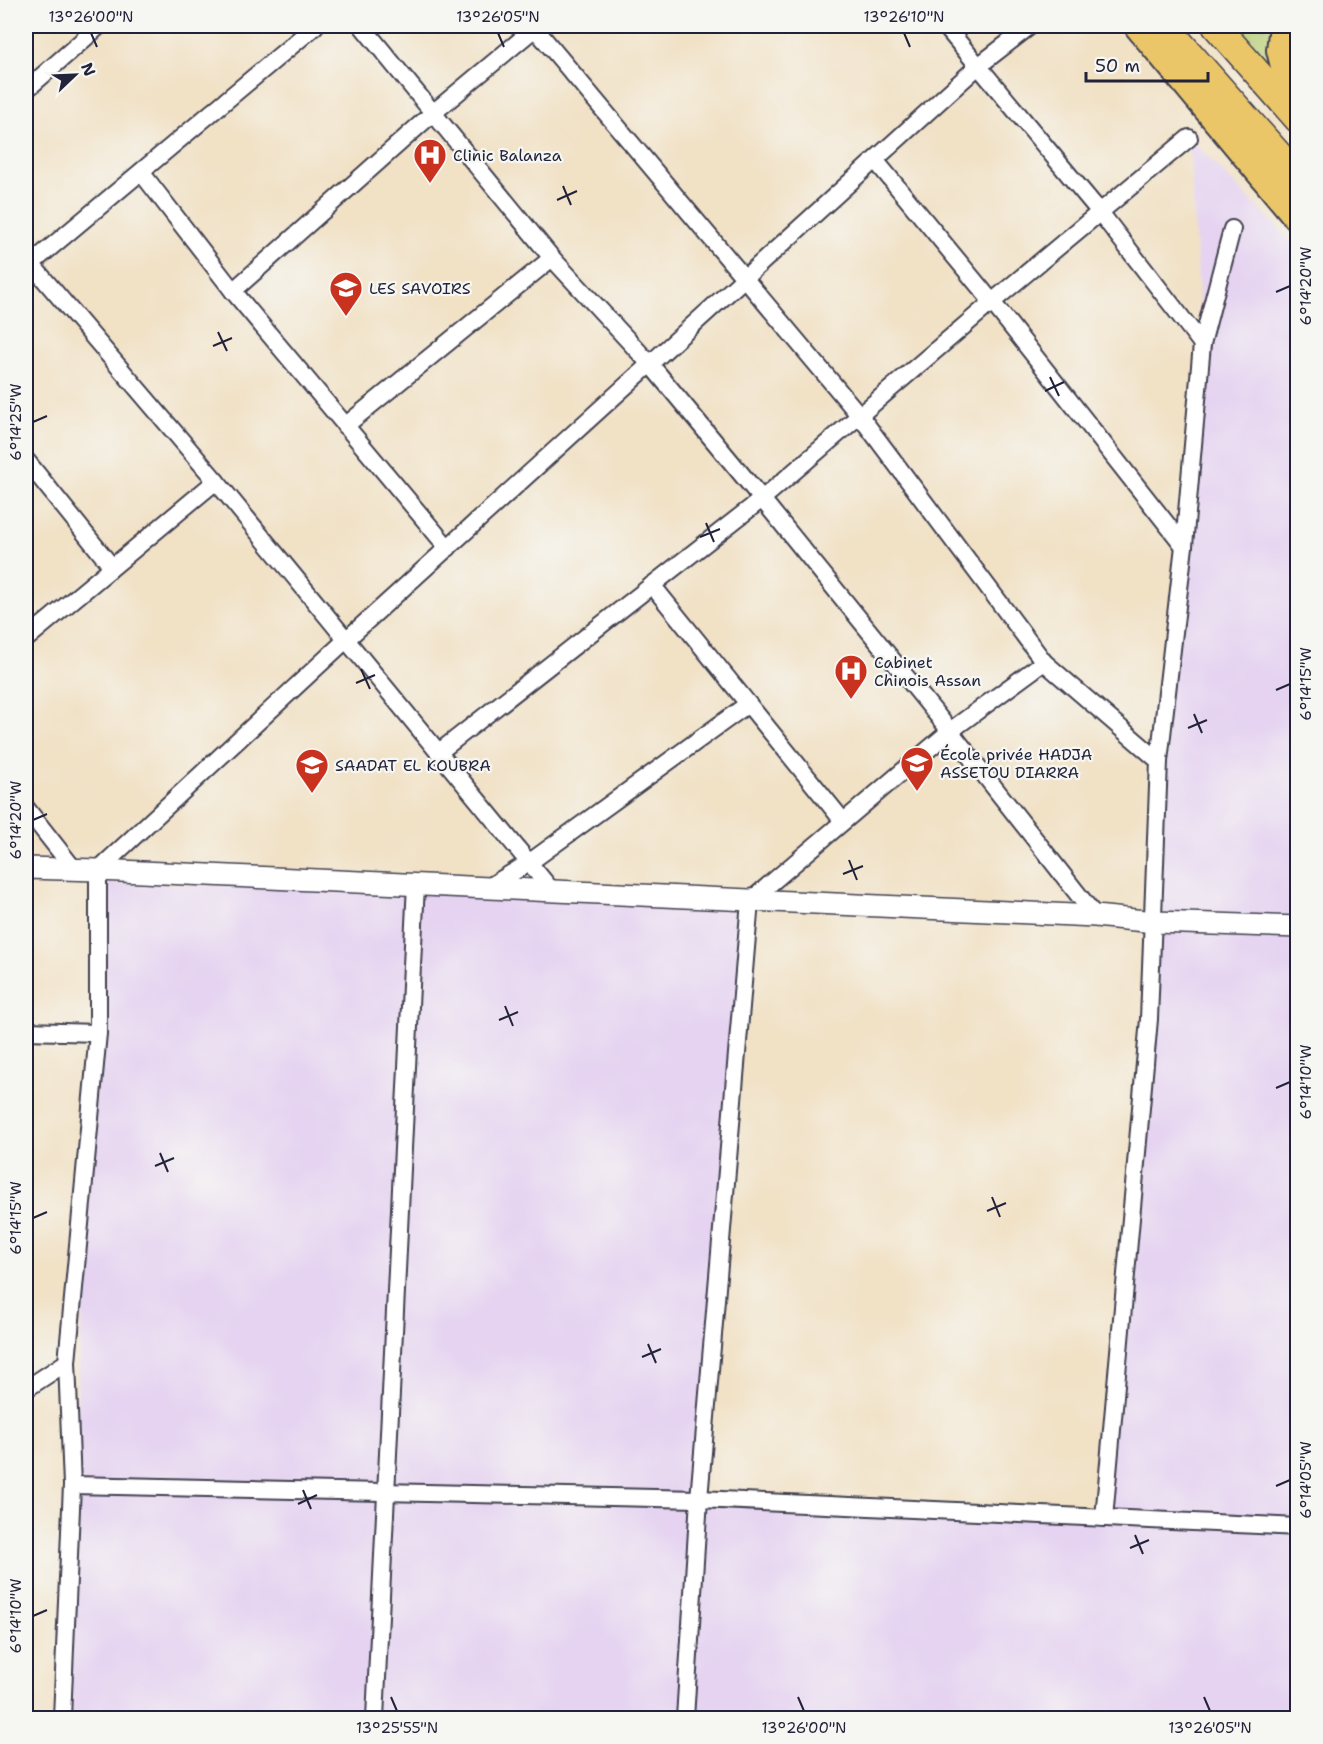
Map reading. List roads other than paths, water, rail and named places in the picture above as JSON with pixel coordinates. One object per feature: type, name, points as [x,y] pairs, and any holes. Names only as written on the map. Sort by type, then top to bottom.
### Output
[{"type":"highway","points":[[1139,26],[1298,217]]},
{"type":"highway","points":[[1284,26],[1281,50],[1291,91],[1298,105]]},
{"type":"main road","points":[[1165,26],[1298,177]]},
{"type":"main road","points":[[1216,26],[1298,118]]},
{"type":"street","points":[[26,90],[99,26]]},
{"type":"street","points":[[315,26],[141,172],[27,263],[216,481],[553,892]]},
{"type":"street","points":[[362,26],[552,258],[650,364],[762,499],[950,731],[1095,916]]},
{"type":"street","points":[[945,26],[1099,211],[1202,344]]},
{"type":"street","points":[[63,1719],[72,1485],[67,1362],[98,1033],[98,870],[347,639],[875,160],[978,67],[1030,26]]},
{"type":"street","points":[[233,291],[433,113],[534,27],[860,416],[1044,662],[1159,761]]},
{"type":"street","points":[[439,752],[762,499],[1099,211],[1189,138]]},
{"type":"street","points":[[875,160],[992,302],[1184,546]]},
{"type":"street","points":[[141,172],[233,291],[448,548]]},
{"type":"street","points":[[1104,1518],[1149,1019],[1155,922],[1159,761],[1184,546],[1202,344],[1232,229]]},
{"type":"street","points":[[345,426],[552,258]]},
{"type":"street","points":[[26,460],[112,567]]},
{"type":"street","points":[[26,639],[216,481]]},
{"type":"street","points":[[652,585],[843,821]]},
{"type":"street","points":[[685,1719],[699,1499],[750,902],[950,731],[1044,662]]},
{"type":"street","points":[[487,888],[530,862],[748,704]]},
{"type":"street","points":[[26,808],[73,868]]},
{"type":"street","points":[[26,868],[73,868],[750,902],[1095,916],[1155,922],[1298,927]]},
{"type":"street","points":[[375,1719],[416,884]]},
{"type":"street","points":[[26,1031],[98,1033]]},
{"type":"street","points":[[26,1389],[67,1362]]},
{"type":"street","points":[[72,1485],[387,1490],[699,1499],[1297,1528]]},
{"type":"place","name":"Clinic Balanza","points":[[430,184]]},
{"type":"place","name":"LES SAVOIRS","points":[[346,317]]},
{"type":"place","name":"Cabinet Chinois Assan","points":[[851,700]]},
{"type":"place","name":"École privée HADJA ASSETOU DIARRA","points":[[917,792]]},
{"type":"place","name":"SAADAT EL KOUBRA","points":[[312,794]]}]
